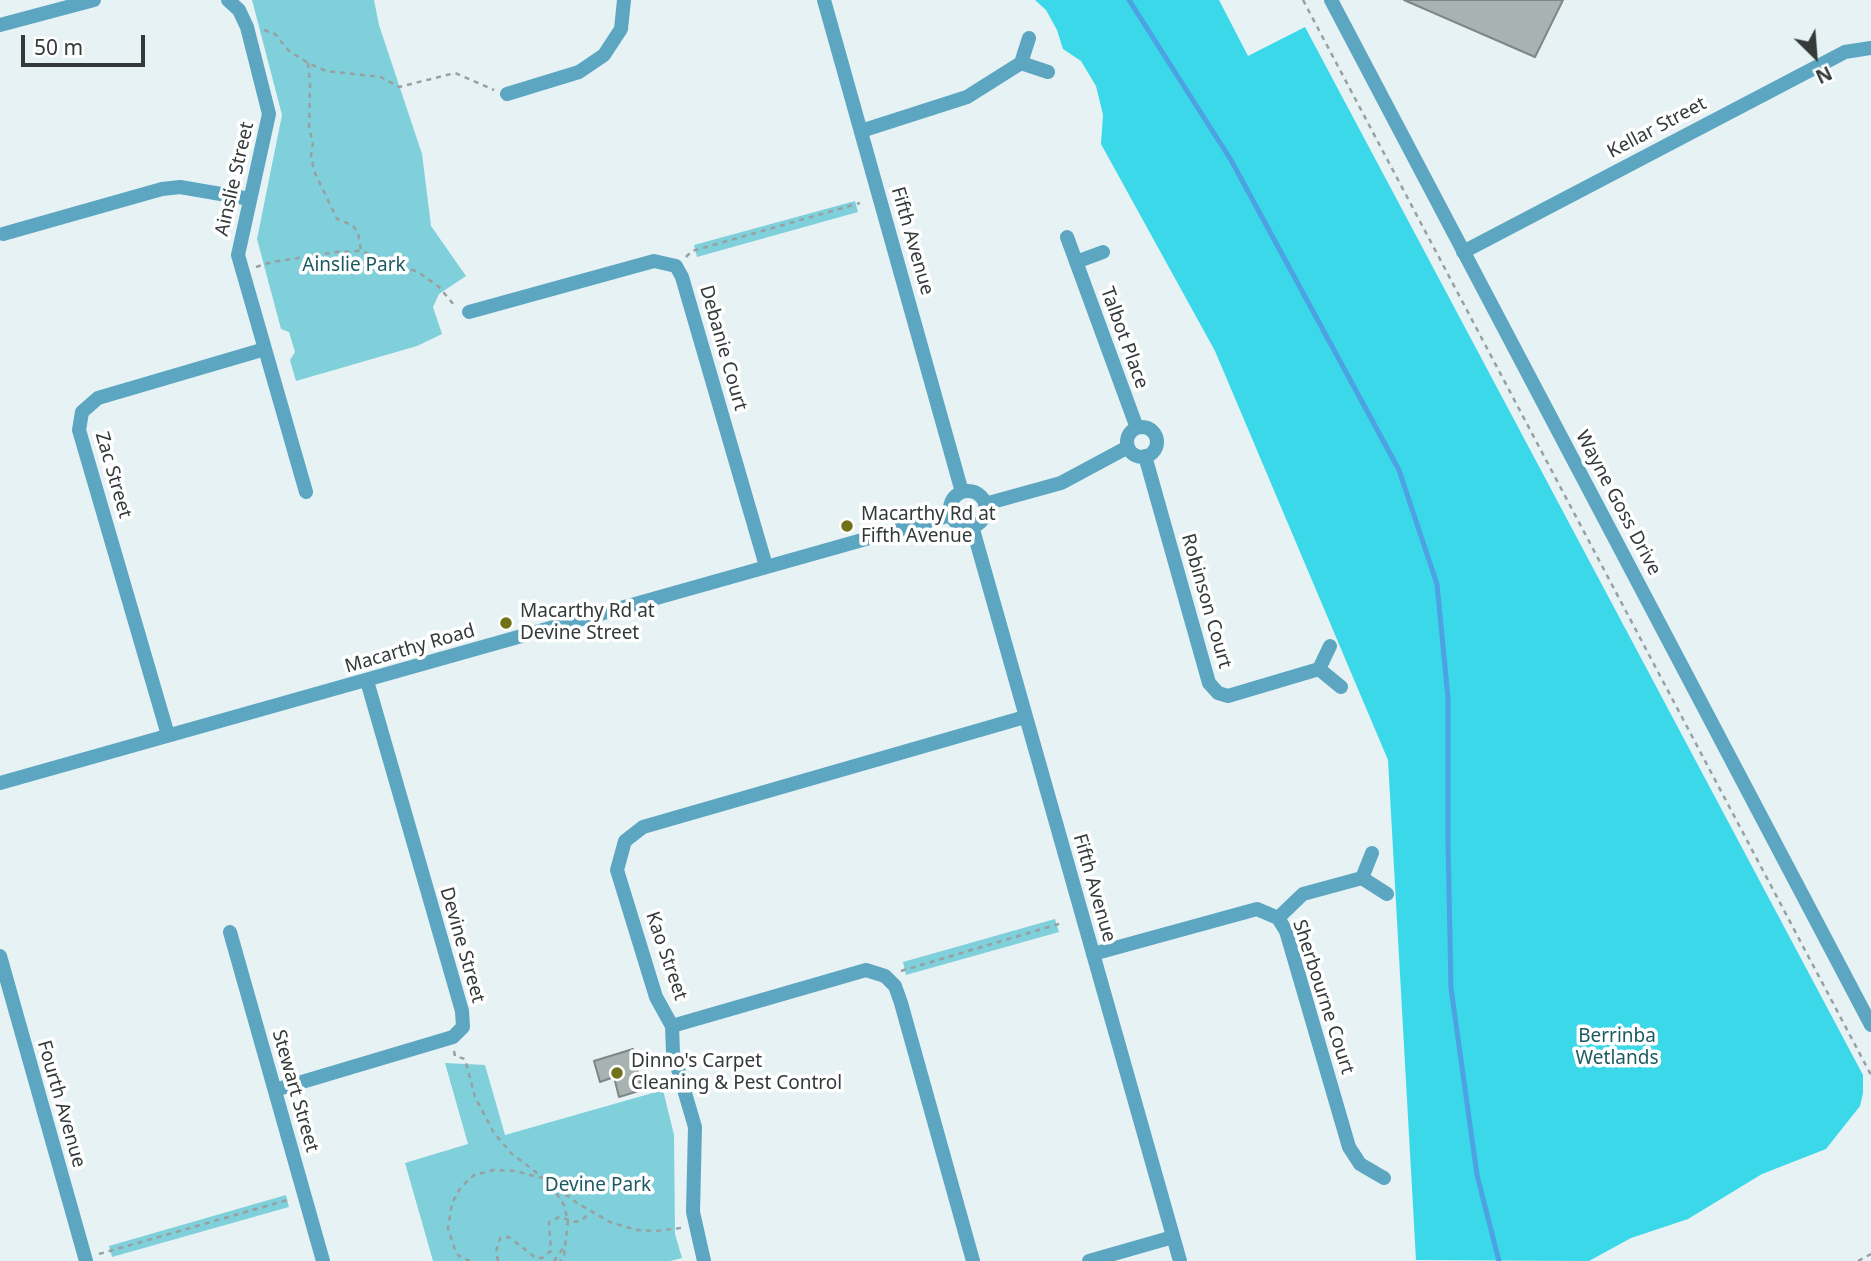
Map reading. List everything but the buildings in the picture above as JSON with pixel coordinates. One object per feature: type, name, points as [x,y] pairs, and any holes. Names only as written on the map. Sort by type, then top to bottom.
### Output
[{"type":"street","points":[[0,24],[94,0]]},
{"type":"street","name":"Ainslie Street","points":[[228,0],[239,10],[247,27],[270,114],[238,255],[306,492]]},
{"type":"street","points":[[507,94],[579,72],[604,55],[621,29],[624,0]]},
{"type":"street","name":"Fifth Avenue","points":[[824,0],[962,492]]},
{"type":"street","name":"Wayne Goss Drive","points":[[1331,0],[1871,1025]]},
{"type":"street","points":[[861,131],[967,97],[1021,63],[1029,38]]},
{"type":"street","name":"Kellar Street","points":[[1463,252],[1844,51],[1871,48]]},
{"type":"street","points":[[1021,63],[1048,72]]},
{"type":"street","points":[[4,234],[162,189],[180,187],[250,199]]},
{"type":"street","name":"Talbot Place","points":[[1067,237],[1137,428]]},
{"type":"street","points":[[1076,262],[1103,252]]},
{"type":"street","points":[[469,312],[653,261],[676,266]]},
{"type":"street","name":"Debanie Court","points":[[676,266],[682,277],[766,566]]},
{"type":"street","name":"Zac Street","points":[[168,735],[79,430],[82,412],[98,398],[265,349]]},
{"type":"street","points":[[1137,428],[1149,429],[1156,438],[1154,450],[1144,456],[1134,454],[1128,447],[1130,433],[1137,428]]},
{"type":"street","points":[[985,504],[1061,483],[1128,447]]},
{"type":"street","name":"Robinson Court","points":[[1144,456],[1209,683],[1218,693],[1228,696],[1319,669]]},
{"type":"street","points":[[962,492],[979,494],[985,504],[985,515],[972,526],[961,526],[951,515],[951,504],[957,494],[962,492]]},
{"type":"street","name":"Macarthy Road","points":[[0,783],[951,515]]},
{"type":"street","name":"Fifth Avenue","points":[[972,526],[1180,1261]]},
{"type":"street","points":[[1330,646],[1319,669],[1341,687]]},
{"type":"street","name":"Devine Street","points":[[367,681],[462,1011],[463,1027],[450,1038]]},
{"type":"street","name":"Kao Street","points":[[885,976],[866,970],[672,1026],[656,998],[617,870],[625,841],[643,827],[1025,717]]},
{"type":"street","points":[[1362,878],[1372,853]]},
{"type":"street","points":[[1278,918],[1303,894],[1362,878],[1387,894]]},
{"type":"street","name":"Sherbourne Court","points":[[1093,954],[1257,909],[1278,918],[1286,931],[1349,1147],[1360,1164],[1384,1178]]},
{"type":"street","name":"Stewart Street","points":[[230,932],[323,1261]]},
{"type":"street","name":"Fourth Avenue","points":[[0,957],[85,1260]]},
{"type":"street","points":[[885,976],[895,986],[901,1003],[972,1261]]},
{"type":"street","points":[[672,1026],[673,1052],[695,1127],[695,1226],[704,1261]]},
{"type":"street","points":[[275,1090],[450,1038]]},
{"type":"street","points":[[1089,1261],[1173,1237]]},
{"type":"path","points":[[1303,0],[1871,1075]]},
{"type":"path","points":[[247,27],[275,34],[288,50],[326,71],[381,76],[399,87],[455,73],[507,94]]},
{"type":"path","points":[[308,63],[309,128],[313,143],[310,155],[314,171],[337,219],[352,225],[358,232],[361,251]]},
{"type":"path","points":[[676,266],[692,251],[860,204]]},
{"type":"path","points":[[242,271],[272,262],[336,251],[361,251],[418,272],[439,287],[453,304],[469,312]]},
{"type":"path","points":[[885,976],[1062,923]]},
{"type":"path","points":[[450,1038],[455,1056],[465,1059],[475,1097],[494,1133],[512,1154],[590,1211],[610,1222],[636,1230],[657,1231],[695,1226]]},
{"type":"path","points":[[464,1261],[451,1242],[448,1216],[456,1193],[464,1184],[474,1175],[494,1170],[515,1171],[545,1178]]},
{"type":"path","points":[[550,1182],[564,1205],[568,1221],[564,1255],[560,1261]]},
{"type":"path","points":[[85,1260],[304,1195]]},
{"type":"path","points":[[498,1261],[497,1243],[505,1236],[513,1239],[536,1258],[547,1255],[552,1246],[549,1222],[559,1217],[568,1221],[582,1220],[590,1211]]},
{"type":"path","points":[[554,1261],[564,1247]]},
{"type":"path","points":[[1858,1261],[1871,1254]]},
{"type":"path","points":[[460,1256],[470,1261]]},
{"type":"green space","name":"Ainslie Park","points":[[252,0],[374,0],[379,25],[422,154],[431,226],[466,276],[439,294],[433,307],[442,334],[417,346],[296,381],[290,360],[295,352],[289,332],[281,329],[257,239],[282,115]]},
{"type":"green space","name":"Berrinba Wetlands","points":[[1035,0],[1219,0],[1248,56],[1305,27],[1863,1075],[1860,1106],[1826,1149],[1762,1174],[1688,1219],[1631,1238],[1589,1261],[1416,1260],[1388,760],[1215,351],[1101,144],[1103,115],[1096,86],[1081,61],[1063,49],[1046,10]]},
{"type":"green space","points":[[855,201],[858,212],[697,257],[694,245]]},
{"type":"green space","points":[[1055,919],[1059,932],[906,975],[903,962]]},
{"type":"green space","name":"Devine Park","points":[[445,1063],[485,1065],[505,1135],[663,1090],[674,1135],[675,1234],[682,1258],[670,1261],[433,1261],[405,1163],[468,1144]]},
{"type":"green space","points":[[286,1195],[289,1207],[112,1257],[109,1246]]},
{"type":"waterway","points":[[1129,0],[1231,160],[1399,470],[1437,584],[1448,698],[1451,988],[1477,1175],[1499,1261]]},
{"type":"place","name":"Macarthy Rd at Fifth Avenue","points":[[847,526]]},
{"type":"place","name":"Macarthy Rd at Devine Street","points":[[506,623]]},
{"type":"place","name":"Dinno's Carpet Cleaning & Pest Control","points":[[617,1073]]}]
